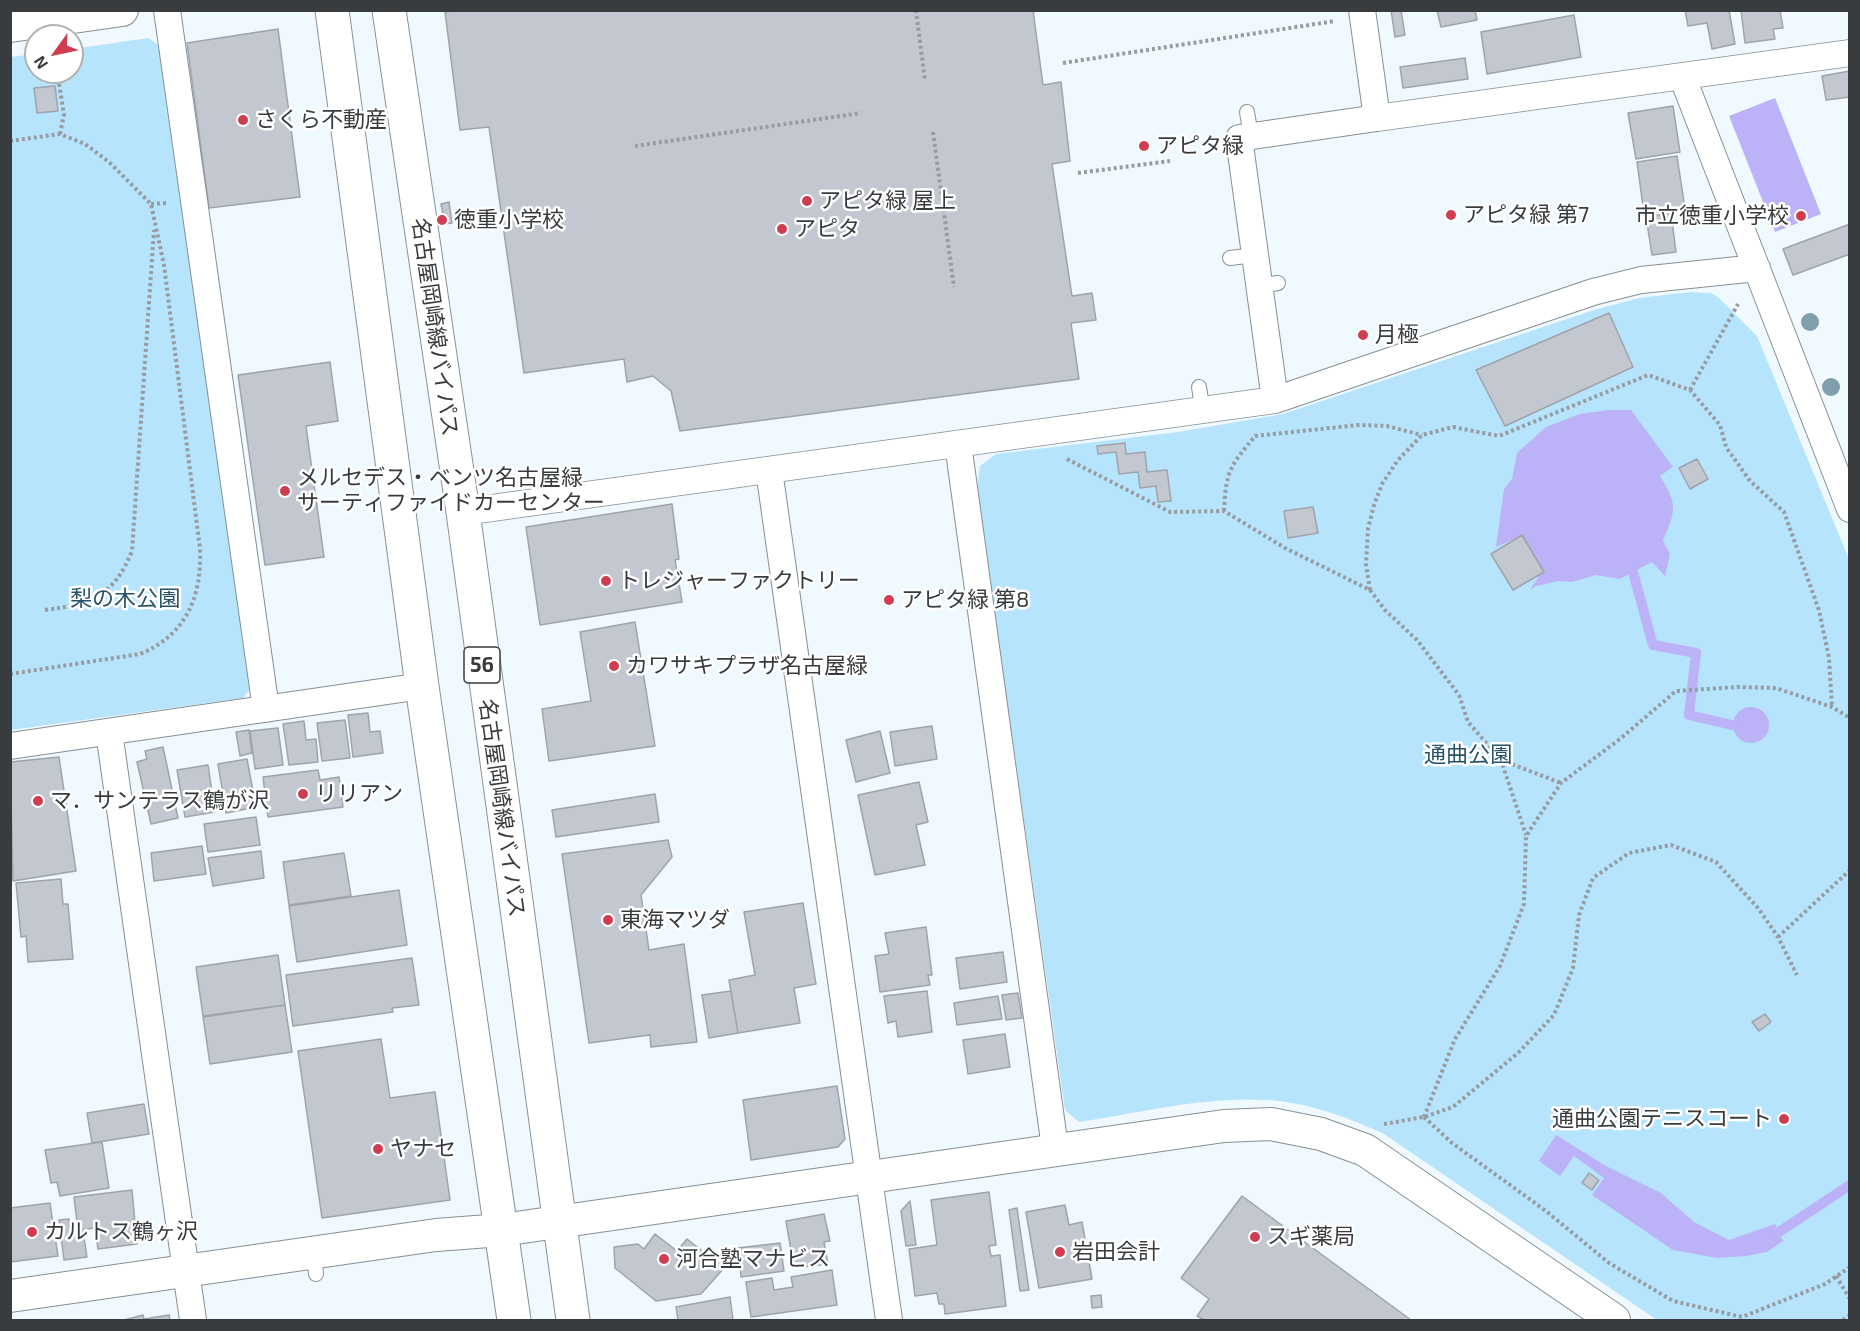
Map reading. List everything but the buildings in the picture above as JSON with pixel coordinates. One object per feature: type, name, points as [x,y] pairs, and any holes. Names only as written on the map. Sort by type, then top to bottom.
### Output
[{"type":"main road","points":[[332,10],[422,686],[514,1320]]},
{"type":"main road","name":"名古屋岡崎線バイパス","points":[[389,10],[463,512],[573,1320]]},
{"type":"street","points":[[10,26],[122,10]]},
{"type":"street","points":[[167,10],[266,709]]},
{"type":"street","points":[[1362,10],[1377,118]]},
{"type":"street","points":[[1275,400],[1269,284],[1242,257],[1239,138],[1249,124],[1377,118],[1567,100],[1682,76],[1850,53]]},
{"type":"street","points":[[1682,76],[1850,509]]},
{"type":"street","points":[[463,512],[769,470],[837,468],[892,460],[958,444],[1203,412],[1275,400],[1592,285],[1757,268]]},
{"type":"street","points":[[958,444],[1055,1148]]},
{"type":"street","points":[[769,470],[889,1320]]},
{"type":"street","points":[[10,746],[422,686]]},
{"type":"street","points":[[109,732],[193,1320]]},
{"type":"street","points":[[10,1296],[187,1272],[315,1264],[436,1235],[502,1230],[1055,1148],[1224,1126],[1271,1124],[1321,1134],[1365,1150],[1614,1320]]},
{"type":"lane","points":[[1199,387],[1203,412]]},
{"type":"path","points":[[916,10],[925,81]]},
{"type":"path","points":[[1063,63],[1336,21]]},
{"type":"path","points":[[59,84],[64,114],[60,134]]},
{"type":"path","points":[[635,146],[861,113]]},
{"type":"path","points":[[933,132],[954,287]]},
{"type":"path","points":[[10,141],[60,134],[85,144],[109,162],[151,204],[164,265],[200,549],[201,575],[193,602],[180,627],[159,646],[140,654],[10,674]]},
{"type":"path","points":[[1078,173],[1170,161]]},
{"type":"path","points":[[45,610],[75,606],[95,599],[110,587],[125,567],[132,551],[154,223]]},
{"type":"path","points":[[1690,390],[1757,268]]},
{"type":"path","points":[[1255,436],[1358,425],[1387,426],[1422,435],[1453,428],[1499,436],[1648,375],[1690,390],[1720,425],[1726,447],[1750,481],[1784,512],[1819,610],[1829,658],[1832,707]]},
{"type":"path","points":[[1224,511],[1225,479],[1240,452],[1255,436],[1275,400]]},
{"type":"path","points":[[1370,590],[1366,564],[1368,529],[1374,505],[1382,484],[1398,460],[1422,435]]},
{"type":"path","points":[[1021,436],[1170,512],[1224,511],[1286,548],[1370,590],[1385,610],[1417,640],[1459,695],[1468,722],[1501,760],[1526,836],[1524,904],[1500,966],[1455,1039],[1425,1117]]},
{"type":"path","points":[[1526,836],[1561,783],[1620,739],[1676,691],[1737,687],[1776,688],[1832,707],[1850,718]]},
{"type":"path","points":[[1501,760],[1561,783]]},
{"type":"path","points":[[1425,1117],[1453,1107],[1489,1079],[1554,1015],[1573,968],[1580,915],[1593,878],[1629,853],[1671,844],[1716,862],[1758,908],[1778,937],[1797,975]]},
{"type":"path","points":[[1778,937],[1850,870]]},
{"type":"path","points":[[1425,1117],[1452,1143],[1546,1211],[1609,1263],[1673,1300],[1742,1317],[1825,1284],[1850,1267]]},
{"type":"path","points":[[1836,1276],[1850,1299]]},
{"type":"path","points":[[1843,1320],[1850,1316]]},
{"type":"green space","name":"梨の木公園","points":[[149,38],[162,48],[253,686],[243,698],[11,730],[10,57],[24,55],[24,84],[84,84],[84,47]]},
{"type":"green space","name":"通曲公園","points":[[1691,292],[1711,293],[1718,297],[1757,336],[1849,559],[1849,1320],[1657,1320],[1384,1134],[1312,1107],[1281,1101],[1220,1100],[1079,1122],[1065,1110],[977,488],[980,466],[996,454],[1178,432],[1283,414],[1594,310],[1639,298]]},
{"type":"shaded area","points":[[1775,98],[1821,214],[1775,232],[1729,116]]},
{"type":"shaded area","points":[[1631,410],[1673,467],[1660,476],[1670,494],[1673,508],[1671,522],[1663,541],[1670,554],[1665,576],[1652,562],[1620,579],[1596,575],[1572,582],[1559,581],[1536,586],[1530,590],[1539,576],[1517,538],[1496,547],[1504,489],[1512,479],[1517,453],[1546,427],[1580,414]]},
{"type":"shaded area","points":[[1751,707],[1763,713],[1769,725],[1763,737],[1751,743],[1739,737],[1733,725],[1739,713]]},
{"type":"shaded area","points":[[1556,1135],[1606,1166],[1661,1193],[1694,1222],[1729,1240],[1775,1224],[1783,1241],[1767,1252],[1746,1256],[1717,1258],[1673,1250],[1592,1195],[1604,1178],[1574,1156],[1560,1176],[1539,1161]]},
{"type":"waterway","points":[[1633,572],[1653,645],[1696,653],[1689,715],[1732,725]]},
{"type":"waterway","points":[[1779,1232],[1850,1185]]},
{"type":"place","name":"さくら不動産","points":[[243,120]]},
{"type":"place","name":"アピタ緑","points":[[1144,146]]},
{"type":"place","name":"アピタ緑 屋上","points":[[807,201]]},
{"type":"place","name":"アピタ緑 第7","points":[[1451,215]]},
{"type":"place","name":"市立徳重小学校","points":[[1801,216]]},
{"type":"place","name":"徳重小学校","points":[[442,220]]},
{"type":"place","name":"アピタ","points":[[782,229]]},
{"type":"place","name":"月極","points":[[1363,335]]},
{"type":"place","name":"メルセデス・ベンツ名古屋緑 サーティファイドカーセンター","points":[[285,491]]},
{"type":"place","name":"トレジャーファクトリー","points":[[606,581]]},
{"type":"place","name":"アピタ緑 第8","points":[[889,600]]},
{"type":"place","name":"カワサキプラザ名古屋緑","points":[[614,666]]},
{"type":"place","name":"リリアン","points":[[303,794]]},
{"type":"place","name":"マ．サンテラス鶴が沢","points":[[38,801]]},
{"type":"place","name":"東海マツダ","points":[[608,920]]},
{"type":"place","name":"通曲公園テニスコート","points":[[1784,1119]]},
{"type":"place","name":"ヤナセ","points":[[378,1149]]},
{"type":"place","name":"カルトス鶴ヶ沢","points":[[32,1232]]},
{"type":"place","name":"スギ薬局","points":[[1255,1237]]},
{"type":"place","name":"岩田会計","points":[[1060,1252]]},
{"type":"place","name":"河合塾マナビス","points":[[664,1259]]}]
